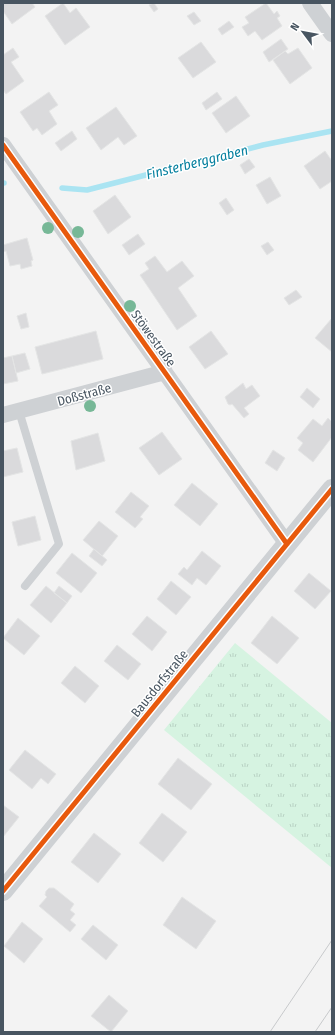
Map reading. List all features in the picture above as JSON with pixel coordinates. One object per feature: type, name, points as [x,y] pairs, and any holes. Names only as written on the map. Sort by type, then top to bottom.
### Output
[{"type":"street","points":[[310,3],[332,34]]},
{"type":"street","name":"Stöwestraße","points":[[3,145],[287,544]]},
{"type":"street","name":"Doßstraße","points":[[3,415],[165,372]]},
{"type":"street","name":"Bausdorfstraße","points":[[3,891],[332,489]]},
{"type":"lane","points":[[19,411],[59,544],[25,586]]},
{"type":"green space","points":[[235,643],[332,723],[332,868],[164,730]]},
{"type":"building","points":[[3,3],[32,3],[35,7],[12,24],[3,11]]},
{"type":"building","points":[[63,3],[70,13],[76,8],[90,27],[65,45],[45,16]]},
{"type":"building","points":[[154,3],[158,9],[154,12],[149,5]]},
{"type":"building","points":[[266,3],[274,14],[277,11],[280,16],[277,18],[282,26],[262,40],[255,31],[248,36],[242,27],[249,23],[245,17]]},
{"type":"building","points":[[194,12],[201,21],[194,25],[187,16]]},
{"type":"building","points":[[229,21],[234,27],[222,35],[218,29]]},
{"type":"building","points":[[281,39],[288,49],[269,62],[263,52]]},
{"type":"building","points":[[201,42],[216,62],[193,78],[178,58]]},
{"type":"building","points":[[13,48],[19,57],[11,62],[24,81],[6,94],[3,90],[3,55]]},
{"type":"building","points":[[298,48],[312,68],[290,84],[273,60],[285,51],[288,54]]},
{"type":"building","points":[[49,92],[58,105],[49,111],[57,124],[42,135],[37,128],[33,131],[20,112]]},
{"type":"building","points":[[217,92],[222,99],[206,110],[202,103]]},
{"type":"building","points":[[236,96],[250,116],[226,133],[212,113]]},
{"type":"building","points":[[116,107],[137,136],[124,145],[118,137],[101,150],[86,128]]},
{"type":"building","points":[[72,131],[77,139],[61,151],[55,143]]},
{"type":"building","points":[[325,151],[332,161],[332,181],[320,189],[304,166]]},
{"type":"building","points":[[249,159],[255,167],[245,174],[240,165]]},
{"type":"building","points":[[270,177],[281,196],[267,204],[256,185]]},
{"type":"building","points":[[115,195],[131,217],[108,234],[93,211]]},
{"type":"building","points":[[226,198],[234,210],[227,215],[219,203]]},
{"type":"building","points":[[138,234],[145,244],[129,255],[122,245]]},
{"type":"building","points":[[27,238],[33,260],[31,261],[32,266],[21,269],[20,264],[10,266],[6,251],[3,252],[3,245]]},
{"type":"building","points":[[268,242],[274,250],[267,255],[261,246]]},
{"type":"building","points":[[155,256],[167,272],[182,261],[194,276],[178,288],[197,316],[177,330],[140,275],[149,269],[145,263]]},
{"type":"building","points":[[296,290],[302,297],[289,305],[284,298]]},
{"type":"building","points":[[26,313],[29,327],[21,329],[17,316]]},
{"type":"building","points":[[332,318],[332,352],[315,338]]},
{"type":"building","points":[[96,331],[103,359],[42,374],[35,347]]},
{"type":"building","points":[[211,331],[228,354],[205,369],[189,347]]},
{"type":"building","points":[[25,353],[30,369],[16,373],[12,356]]},
{"type":"building","points":[[12,356],[18,381],[3,384],[3,358]]},
{"type":"building","points":[[243,383],[246,389],[252,385],[260,396],[244,408],[249,414],[244,418],[232,404],[228,404],[225,397]]},
{"type":"building","points":[[307,388],[320,399],[313,408],[300,397]]},
{"type":"building","points":[[328,418],[332,422],[332,437],[313,462],[298,450],[303,443],[297,438],[313,419],[322,426]]},
{"type":"building","points":[[162,432],[182,459],[159,475],[139,448]]},
{"type":"building","points":[[98,433],[105,461],[76,470],[71,441]]},
{"type":"building","points":[[17,448],[23,472],[3,477],[3,451]]},
{"type":"building","points":[[273,450],[285,458],[277,471],[265,463]]},
{"type":"building","points":[[192,483],[218,504],[200,526],[174,505]]},
{"type":"building","points":[[131,492],[149,506],[140,517],[143,519],[135,528],[115,512]]},
{"type":"building","points":[[35,516],[41,540],[18,546],[12,522]]},
{"type":"building","points":[[99,521],[118,536],[102,556],[83,540]]},
{"type":"building","points":[[94,549],[107,560],[102,566],[89,556]]},
{"type":"building","points":[[202,551],[221,566],[206,585],[197,578],[192,585],[178,574],[184,567],[187,570]]},
{"type":"building","points":[[72,553],[97,573],[81,593],[56,573]]},
{"type":"building","points":[[309,573],[331,591],[315,609],[294,591]]},
{"type":"building","points":[[171,581],[191,597],[176,615],[157,599]]},
{"type":"building","points":[[46,586],[67,603],[51,623],[30,605]]},
{"type":"building","points":[[59,586],[72,596],[67,603],[54,593]]},
{"type":"building","points":[[147,616],[167,632],[152,651],[132,634]]},
{"type":"building","points":[[272,616],[299,638],[277,664],[251,643]]},
{"type":"building","points":[[18,618],[40,636],[24,655],[3,638]]},
{"type":"building","points":[[117,645],[141,664],[128,680],[104,661]]},
{"type":"building","points":[[75,666],[99,686],[85,703],[61,683]]},
{"type":"building","points":[[25,750],[56,774],[48,784],[41,778],[32,789],[9,770]]},
{"type":"building","points":[[178,758],[212,784],[191,810],[158,784]]},
{"type":"building","points":[[3,805],[19,817],[3,837]]},
{"type":"building","points":[[162,813],[187,832],[163,862],[139,843]]},
{"type":"building","points":[[94,833],[121,854],[98,883],[71,862]]},
{"type":"building","points":[[49,888],[54,888],[74,904],[70,910],[75,914],[70,920],[76,925],[70,932],[39,906],[47,897],[45,895]]},
{"type":"building","points":[[182,897],[216,921],[196,949],[163,925]]},
{"type":"building","points":[[22,922],[43,939],[24,963],[4,946]]},
{"type":"building","points":[[93,925],[118,945],[106,960],[81,939]]},
{"type":"building","points":[[109,995],[128,1011],[111,1032],[91,1016]]},
{"type":"waterway","name":"Finsterberggraben","points":[[62,188],[87,190],[263,145],[332,131]]},
{"type":"tram line","points":[[270,1032],[332,940]]},
{"type":"tram line","points":[[315,1032],[332,1007]]},
{"type":"cycle path","points":[[3,145],[287,544]]},
{"type":"cycle path","points":[[3,891],[332,489]]}]
